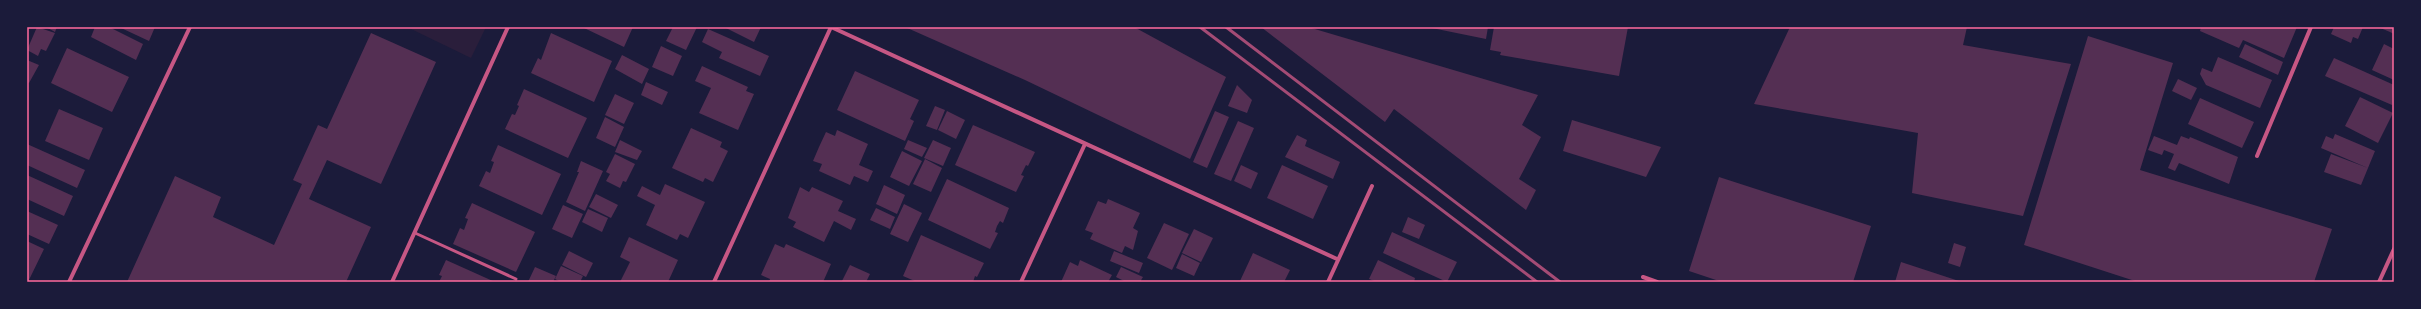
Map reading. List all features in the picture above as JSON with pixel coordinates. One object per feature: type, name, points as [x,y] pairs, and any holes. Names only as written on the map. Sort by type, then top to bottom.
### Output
[{"type":"street","points":[[69,282],[190,27]]},
{"type":"street","points":[[392,282],[508,27]]},
{"type":"street","points":[[714,282],[831,27],[1338,258]]},
{"type":"street","points":[[2257,156],[2310,27]]},
{"type":"street","points":[[1021,282],[1085,144]]},
{"type":"street","points":[[1328,282],[1372,186]]},
{"type":"street","points":[[2379,282],[2394,249]]},
{"type":"street","points":[[1643,278],[1657,282]]},
{"type":"lane","points":[[415,232],[516,279]]},
{"type":"shaded area","points":[[407,27],[486,27],[471,58]]},
{"type":"building","points":[[37,27],[55,33],[46,51],[41,49],[38,56],[27,50]]},
{"type":"building","points":[[46,27],[57,27],[55,32]]},
{"type":"building","points":[[95,27],[109,27],[143,44],[136,60],[91,37]]},
{"type":"building","points":[[119,27],[155,27],[149,41]]},
{"type":"building","points":[[582,27],[633,27],[624,47]]},
{"type":"building","points":[[673,27],[697,27],[686,50],[666,41]]},
{"type":"building","points":[[724,27],[761,27],[754,42]]},
{"type":"building","points":[[905,27],[1134,27],[1226,77],[1190,159],[1025,80]]},
{"type":"building","points":[[1261,27],[1308,27],[1538,95],[1522,125],[1541,137],[1519,179],[1536,190],[1526,210],[1394,109],[1385,122]]},
{"type":"building","points":[[1427,27],[1488,27],[1486,39]]},
{"type":"building","points":[[1494,27],[1628,27],[1619,76],[1500,55],[1501,52],[1490,50]]},
{"type":"building","points":[[1790,27],[1967,27],[1963,45],[2071,64],[2023,216],[1912,193],[1918,133],[1754,104]]},
{"type":"building","points":[[2201,27],[2297,27],[2284,58],[2243,40],[2239,48],[2200,31]]},
{"type":"building","points":[[2334,27],[2363,27],[2358,39],[2353,37],[2351,43],[2331,34]]},
{"type":"building","points":[[2378,27],[2394,27],[2394,34],[2390,32]]},
{"type":"building","points":[[708,29],[769,56],[760,76],[719,58],[722,52],[702,42]]},
{"type":"building","points":[[371,33],[436,62],[381,184],[327,160],[309,199],[371,227],[346,282],[127,282],[175,176],[221,197],[213,217],[274,245],[302,184],[293,180],[318,125],[327,129]]},
{"type":"building","points":[[551,33],[612,61],[594,102],[531,73],[538,58],[541,60]]},
{"type":"building","points":[[2088,36],[2173,63],[2140,170],[2332,229],[2314,282],[2138,282],[2024,245]]},
{"type":"building","points":[[2245,44],[2283,62],[2278,75],[2239,57]]},
{"type":"building","points":[[2384,44],[2394,49],[2394,80],[2372,70]]},
{"type":"building","points":[[661,46],[682,56],[673,76],[652,67]]},
{"type":"building","points":[[67,48],[129,77],[112,112],[51,83]]},
{"type":"building","points":[[622,55],[649,69],[642,84],[615,69]]},
{"type":"building","points":[[2218,57],[2272,80],[2260,108],[2206,85],[2200,74],[2202,68],[2212,72]]},
{"type":"building","points":[[2334,58],[2394,85],[2392,105],[2325,76]]},
{"type":"building","points":[[27,60],[39,65],[29,83],[27,82]]},
{"type":"building","points":[[702,66],[748,87],[746,91],[754,94],[738,130],[699,113],[711,88],[695,81]]},
{"type":"building","points":[[855,71],[919,100],[910,119],[914,121],[905,141],[837,110]]},
{"type":"building","points":[[2178,79],[2197,88],[2191,100],[2172,91]]},
{"type":"building","points":[[646,82],[668,92],[662,105],[641,95]]},
{"type":"building","points":[[1237,85],[1252,100],[1247,113],[1228,106]]},
{"type":"building","points":[[524,89],[587,118],[568,158],[505,129],[512,114],[515,115],[519,106],[517,105]]},
{"type":"building","points":[[615,94],[634,103],[624,124],[605,115]]},
{"type":"building","points":[[2360,97],[2393,113],[2378,143],[2345,126]]},
{"type":"building","points":[[2200,98],[2254,122],[2242,148],[2188,124]]},
{"type":"building","points":[[935,106],[945,110],[937,130],[926,126]]},
{"type":"building","points":[[59,109],[103,128],[89,160],[45,141]]},
{"type":"building","points":[[947,111],[965,120],[956,139],[938,130]]},
{"type":"building","points":[[1215,111],[1229,117],[1207,168],[1193,162]]},
{"type":"building","points":[[605,117],[624,127],[615,147],[596,138]]},
{"type":"building","points":[[1572,120],[1661,147],[1646,177],[1563,151]]},
{"type":"building","points":[[1238,121],[1254,128],[1231,181],[1214,174]]},
{"type":"building","points":[[973,125],[1035,152],[1028,166],[1026,165],[1021,175],[1024,176],[1016,192],[955,165]]},
{"type":"building","points":[[691,128],[722,142],[720,147],[728,151],[713,182],[705,178],[703,182],[672,168]]},
{"type":"building","points":[[837,130],[868,144],[859,165],[873,171],[868,182],[854,176],[850,185],[819,171],[822,164],[813,161],[826,132],[835,136]]},
{"type":"building","points":[[2335,134],[2375,151],[2368,168],[2321,148],[2326,136],[2333,139]]},
{"type":"building","points":[[1297,135],[1307,140],[1305,146],[1340,162],[1333,179],[1285,157]]},
{"type":"building","points":[[2154,136],[2177,145],[2181,136],[2189,139],[2190,137],[2238,157],[2229,184],[2179,163],[2175,171],[2168,168],[2174,154],[2164,150],[2162,155],[2148,150]]},
{"type":"building","points":[[620,140],[642,151],[637,160],[615,152]]},
{"type":"building","points":[[908,140],[927,148],[922,157],[904,149]]},
{"type":"building","points":[[933,140],[951,148],[943,166],[924,158]]},
{"type":"building","points":[[27,144],[85,170],[77,188],[27,165]]},
{"type":"building","points":[[498,145],[561,174],[542,215],[479,186],[486,171],[490,173],[494,162],[491,161]]},
{"type":"building","points":[[902,151],[922,161],[909,186],[890,177]]},
{"type":"building","points":[[615,154],[635,164],[626,182],[623,181],[620,188],[606,181],[610,174],[606,172]]},
{"type":"building","points":[[2331,154],[2368,168],[2361,185],[2324,172]]},
{"type":"building","points":[[925,159],[942,168],[931,192],[913,184]]},
{"type":"building","points":[[581,161],[603,171],[585,211],[566,202],[579,172],[577,172]]},
{"type":"building","points":[[1241,165],[1258,173],[1251,189],[1234,181]]},
{"type":"building","points":[[1282,165],[1328,186],[1313,219],[1267,198]]},
{"type":"building","points":[[27,175],[73,196],[64,216],[27,199]]},
{"type":"building","points":[[1719,177],[1871,226],[1853,282],[1722,282],[1689,271]]},
{"type":"building","points":[[947,179],[1009,208],[1003,223],[1000,221],[997,226],[995,232],[998,233],[990,249],[928,220]]},
{"type":"building","points":[[665,184],[705,202],[688,238],[680,234],[677,240],[646,225],[655,205],[637,196],[642,186],[660,195]]},
{"type":"building","points":[[884,185],[905,195],[897,214],[876,204]]},
{"type":"building","points":[[800,187],[809,192],[812,187],[843,201],[838,211],[856,219],[851,230],[834,221],[824,242],[793,227],[796,222],[788,218]]},
{"type":"building","points":[[596,194],[618,205],[611,218],[589,207]]},
{"type":"building","points":[[1108,199],[1140,213],[1133,228],[1138,231],[1133,250],[1125,246],[1122,253],[1090,239],[1093,233],[1085,230],[1098,201],[1106,204]]},
{"type":"building","points":[[472,203],[535,232],[516,272],[453,244],[460,228],[464,230],[468,219],[465,218]]},
{"type":"building","points":[[904,204],[922,213],[908,242],[890,234]]},
{"type":"building","points":[[563,205],[583,214],[572,238],[552,229]]},
{"type":"building","points":[[876,208],[895,217],[890,229],[870,220]]},
{"type":"building","points":[[588,209],[608,218],[602,232],[582,222]]},
{"type":"building","points":[[27,211],[58,225],[49,244],[27,234]]},
{"type":"building","points":[[1408,217],[1425,225],[1419,239],[1402,232]]},
{"type":"building","points":[[1164,223],[1189,234],[1172,270],[1147,258]]},
{"type":"building","points":[[1194,229],[1213,238],[1201,262],[1182,253]]},
{"type":"building","points":[[1392,232],[1457,262],[1447,282],[1383,253]]},
{"type":"building","points":[[921,235],[984,263],[977,277],[975,276],[973,282],[917,282],[903,276]]},
{"type":"building","points":[[629,237],[678,260],[668,282],[620,282],[630,262],[620,257]]},
{"type":"building","points":[[27,241],[44,249],[28,282],[27,282]]},
{"type":"building","points":[[1954,243],[1966,247],[1960,267],[1948,263]]},
{"type":"building","points":[[775,244],[784,248],[786,244],[831,264],[823,282],[769,282],[770,279],[761,275]]},
{"type":"building","points":[[569,251],[593,263],[586,277],[562,265]]},
{"type":"building","points":[[1114,251],[1143,263],[1139,273],[1110,261]]},
{"type":"building","points":[[1253,253],[1290,270],[1284,282],[1240,281]]},
{"type":"building","points":[[1182,254],[1200,263],[1194,276],[1176,268]]},
{"type":"building","points":[[446,260],[495,282],[439,282],[442,276],[439,275]]},
{"type":"building","points":[[1080,260],[1112,275],[1108,282],[1061,282],[1070,262],[1078,266]]},
{"type":"building","points":[[1378,260],[1415,278],[1414,282],[1377,282],[1369,279]]},
{"type":"building","points":[[1901,262],[1962,282],[1895,282]]},
{"type":"building","points":[[850,265],[870,274],[866,282],[842,281]]},
{"type":"building","points":[[561,266],[583,276],[580,282],[561,282],[555,279]]},
{"type":"building","points":[[535,267],[556,276],[553,282],[528,282]]},
{"type":"building","points":[[1121,267],[1143,277],[1140,282],[1126,282],[1116,277]]},
{"type":"railway","points":[[1200,27],[1537,282]]},
{"type":"railway","points":[[1226,27],[1560,282]]}]
